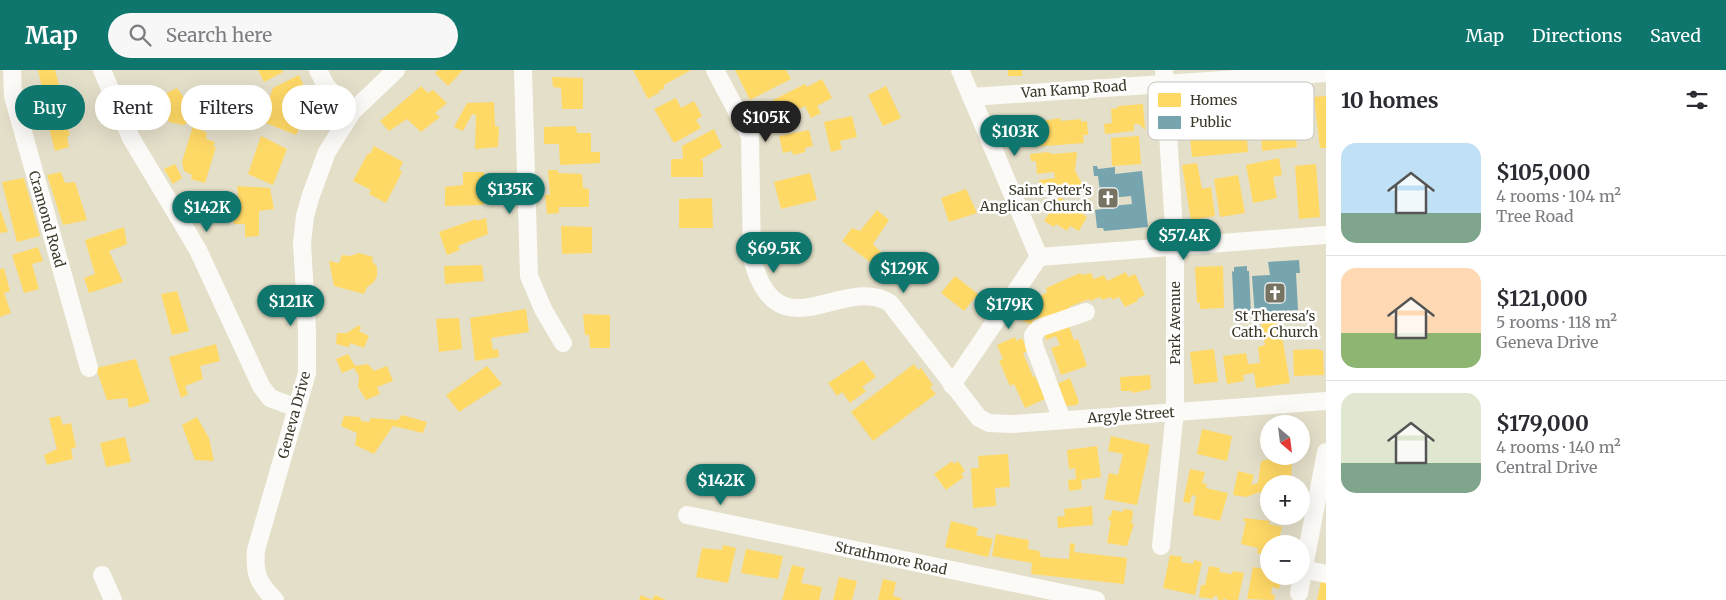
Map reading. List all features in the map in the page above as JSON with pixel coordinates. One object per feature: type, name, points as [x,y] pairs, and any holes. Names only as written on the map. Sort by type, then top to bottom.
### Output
[{"type":"street","name":"Cramond Road","points":[[12,70],[11,77],[15,103],[89,368]]},
{"type":"street","points":[[102,70],[131,138],[198,250],[261,386],[270,398],[297,408]]},
{"type":"street","points":[[318,70],[326,85]]},
{"type":"street","name":"Geneva Drive","points":[[356,108],[396,70]]},
{"type":"street","points":[[523,70],[529,276],[543,309],[563,343]]},
{"type":"street","name":"Argyle Street","points":[[715,70],[750,136],[752,258],[756,273],[765,291],[779,303],[802,308],[861,297],[881,297],[890,303],[952,385],[980,418],[989,423],[1006,424],[1326,401]]},
{"type":"street","points":[[960,70],[1039,257]]},
{"type":"street","name":"Van Kamp Road","points":[[971,97],[1164,77],[1326,73]]},
{"type":"street","name":"Geneva Drive","points":[[275,600],[258,579],[254,566],[256,550],[308,363],[302,243],[305,216],[327,152],[341,130]]},
{"type":"street","name":"Park Avenue","points":[[1161,546],[1175,411],[1175,245],[1168,140]]},
{"type":"street","points":[[1039,257],[1175,245],[1326,235]]},
{"type":"street","points":[[952,385],[1039,257]]},
{"type":"street","points":[[1062,420],[1034,345],[1033,336],[1039,328],[1086,312]]},
{"type":"street","points":[[1310,535],[1326,452]]},
{"type":"street","name":"Strathmore Road","points":[[687,515],[1096,600]]},
{"type":"street","points":[[1310,571],[1326,574]]},
{"type":"street","points":[[102,575],[113,600]]},
{"type":"street","points":[[1299,592],[1300,585]]},
{"type":"building: Homes","points":[[38,70],[55,70],[59,85],[41,85]]},
{"type":"building: Homes","points":[[258,70],[282,70],[283,72],[264,82]]},
{"type":"building: Homes","points":[[438,70],[463,70],[448,86],[435,73]]},
{"type":"building: Homes","points":[[633,70],[691,70],[664,85],[664,89],[659,90],[660,92],[648,99]]},
{"type":"building: Homes","points":[[735,70],[786,70],[791,79],[750,100]]},
{"type":"building: Homes","points":[[1008,70],[1022,70],[1022,76],[1008,76]]},
{"type":"building: Homes","points":[[299,75],[303,85],[282,85],[282,129],[272,125],[273,88]]},
{"type":"building: Homes","points":[[552,77],[583,78],[583,109],[562,109],[561,88],[553,87]]},
{"type":"building: Homes","points":[[822,79],[832,98],[817,106],[821,113],[811,118],[805,106],[799,109],[797,106],[781,114],[773,100],[805,84],[807,87]]},
{"type":"building: Homes","points":[[421,86],[428,93],[433,90],[447,103],[435,113],[440,117],[421,132],[407,119],[389,131],[380,121]]},
{"type":"building: Homes","points":[[886,86],[901,118],[883,126],[868,95]]},
{"type":"building: Homes","points":[[177,88],[181,94],[181,125],[171,122],[171,91]]},
{"type":"building: Homes","points":[[1326,96],[1326,148],[1320,148],[1314,97]]},
{"type":"building: Homes","points":[[676,98],[681,108],[694,101],[702,116],[696,120],[701,128],[674,143],[654,109]]},
{"type":"building: Homes","points":[[494,102],[495,126],[499,127],[498,147],[475,149],[476,115],[472,114],[463,131],[454,127],[467,103]]},
{"type":"building: Homes","points":[[1143,104],[1145,130],[1139,124],[1134,124],[1134,131],[1105,134],[1104,124],[1112,123],[1111,109],[1118,108],[1118,106]]},
{"type":"building: Homes","points":[[852,116],[857,137],[840,141],[842,149],[831,152],[824,122]]},
{"type":"building: Homes","points":[[1060,118],[1061,121],[1081,119],[1081,122],[1087,121],[1088,135],[1083,135],[1084,143],[1032,147],[1030,123]]},
{"type":"building: Homes","points":[[576,126],[577,133],[591,133],[591,152],[600,152],[600,163],[560,165],[559,144],[544,144],[544,127]]},
{"type":"building: Homes","points":[[714,129],[722,147],[700,160],[703,161],[703,177],[671,177],[671,161],[673,159],[683,159],[682,146]]},
{"type":"building: Homes","points":[[50,130],[68,130],[70,135],[67,137],[69,147],[55,151]]},
{"type":"building: Homes","points":[[192,130],[201,130],[207,133],[206,139],[215,142],[213,147],[216,147],[205,183],[191,179],[192,175],[184,171],[182,162]]},
{"type":"building: Homes","points":[[284,130],[298,130],[296,135]]},
{"type":"building: Homes","points":[[809,130],[813,146],[805,148],[805,152],[793,155],[792,151],[783,153],[779,136]]},
{"type":"building: Homes","points":[[261,136],[287,149],[273,185],[248,174]]},
{"type":"building: Homes","points":[[1139,136],[1141,164],[1112,166],[1111,138]]},
{"type":"building: Homes","points":[[1190,140],[1247,140],[1248,152],[1192,157]]},
{"type":"building: Homes","points":[[1261,140],[1296,140],[1297,147],[1262,151]]},
{"type":"building: Homes","points":[[374,146],[403,162],[399,170],[402,172],[386,203],[369,194],[371,190],[353,181],[368,153],[370,154]]},
{"type":"building: Homes","points":[[1048,152],[1052,154],[1077,152],[1075,171],[1084,187],[1060,190],[1059,186],[1040,189],[1039,180],[1055,178],[1054,172],[1037,174],[1036,161],[1031,161],[1030,154]]},
{"type":"building: Homes","points":[[1279,158],[1282,175],[1273,177],[1277,198],[1253,203],[1246,165]]},
{"type":"building: Homes","points":[[1197,163],[1202,189],[1211,187],[1215,216],[1191,220],[1182,165]]},
{"type":"building: Homes","points":[[175,164],[182,178],[173,184],[164,169]]},
{"type":"building: Homes","points":[[1316,164],[1320,217],[1299,219],[1295,166]]},
{"type":"building: Homes","points":[[548,170],[558,170],[558,173],[582,174],[583,188],[589,189],[589,207],[559,207],[559,213],[547,214],[545,195],[550,195]]},
{"type":"building: Homes","points":[[61,172],[65,183],[75,182],[87,220],[63,225],[47,175]]},
{"type":"building: Homes","points":[[463,172],[484,172],[484,205],[445,206],[445,187],[463,185]]},
{"type":"building: Homes","points":[[810,173],[817,200],[781,209],[774,182]]},
{"type":"building: Homes","points":[[1238,175],[1245,213],[1220,217],[1214,179]]},
{"type":"building: Homes","points":[[24,178],[40,236],[17,242],[2,182]]},
{"type":"building: Homes","points":[[237,186],[270,188],[274,209],[259,211],[259,236],[245,237],[245,224],[234,224],[233,213],[240,212]]},
{"type":"building: Homes","points":[[966,189],[977,213],[949,222],[941,198]]},
{"type":"building: Homes","points":[[1059,197],[1068,202],[1066,205],[1074,211],[1082,199],[1089,204],[1083,214],[1087,217],[1079,231],[1070,226],[1067,231],[1056,224],[1054,227],[1044,221]]},
{"type":"building: Homes","points":[[712,198],[713,228],[679,228],[679,199]]},
{"type":"building: Homes","points":[[0,209],[8,232],[0,233]]},
{"type":"building: Homes","points":[[877,210],[889,220],[873,244],[888,259],[881,270],[842,241],[852,228],[860,231]]},
{"type":"building: Homes","points":[[486,218],[488,234],[458,246],[460,250],[447,255],[439,232],[476,219],[477,221]]},
{"type":"building: Homes","points":[[561,226],[592,227],[592,253],[562,254]]},
{"type":"building: Homes","points":[[124,227],[127,244],[109,251],[123,282],[89,293],[84,278],[95,274],[85,240]]},
{"type":"building: Homes","points":[[38,247],[43,261],[32,264],[39,289],[24,293],[12,255]]},
{"type":"building: Homes","points":[[359,253],[373,257],[372,261],[377,267],[377,276],[374,282],[367,287],[364,294],[334,286],[329,261],[339,263],[342,255],[350,256]]},
{"type":"building: Homes","points":[[482,265],[484,281],[445,284],[444,266]]},
{"type":"building: Homes","points":[[1223,266],[1224,308],[1200,309],[1200,303],[1197,303],[1195,267]]},
{"type":"building: Homes","points":[[4,268],[10,291],[4,293],[11,313],[0,317],[0,269]]},
{"type":"building: Homes","points":[[1126,272],[1128,277],[1135,274],[1145,295],[1137,299],[1138,301],[1125,307],[1119,297],[1112,300],[1111,297],[1102,300],[1100,297],[1069,307],[1072,312],[1036,327],[1023,321],[1036,299],[1047,292],[1046,288],[1080,273],[1082,275],[1091,273],[1094,279],[1104,275],[1107,281]]},
{"type":"building: Homes","points":[[955,276],[978,294],[964,311],[941,293]]},
{"type":"building: Homes","points":[[177,291],[189,331],[172,335],[161,294]]},
{"type":"building: Homes","points":[[526,309],[529,332],[491,338],[493,350],[498,349],[499,357],[475,361],[470,318]]},
{"type":"building: Homes","points":[[583,314],[610,315],[610,348],[590,348],[589,335],[585,335]]},
{"type":"building: Homes","points":[[459,318],[462,349],[439,352],[436,319]]},
{"type":"building: Homes","points":[[1279,319],[1290,383],[1256,388],[1254,373],[1243,375],[1244,381],[1227,384],[1223,356],[1246,353],[1248,364],[1260,363],[1258,347],[1265,345],[1261,322]]},
{"type":"building: Homes","points":[[1067,321],[1074,340],[1078,339],[1087,366],[1061,375],[1051,348],[1060,345],[1056,336],[1046,340],[1043,330]]},
{"type":"building: Homes","points":[[359,325],[361,328],[359,331],[369,336],[364,348],[350,343],[349,347],[336,344],[337,333],[347,333]]},
{"type":"building: Homes","points":[[1015,337],[1016,341],[1022,338],[1028,351],[1023,353],[1033,377],[1035,376],[1040,387],[1043,386],[1045,393],[1043,394],[1045,399],[1025,408],[1014,384],[1010,386],[999,361],[1003,359],[997,345]]},
{"type":"building: Homes","points":[[216,344],[220,361],[200,366],[203,379],[185,386],[188,394],[181,398],[169,357]]},
{"type":"building: Homes","points":[[1214,349],[1218,382],[1194,384],[1190,352]]},
{"type":"building: Homes","points":[[1317,349],[1323,351],[1324,375],[1294,376],[1293,350]]},
{"type":"building: Homes","points":[[348,354],[355,366],[368,364],[374,371],[387,366],[393,381],[377,387],[380,394],[366,400],[358,387],[359,376],[354,368],[342,373],[336,359]]},
{"type":"building: Homes","points":[[136,359],[150,402],[129,408],[127,398],[107,400],[96,368]]},
{"type":"building: Homes","points":[[863,360],[876,377],[862,387],[866,391],[850,403],[842,392],[837,396],[828,383]]},
{"type":"building: Homes","points":[[914,364],[918,370],[921,368],[933,385],[930,387],[936,394],[873,441],[851,412]]},
{"type":"building: Homes","points":[[487,366],[502,384],[459,412],[446,395]]},
{"type":"building: Homes","points":[[1150,375],[1151,389],[1133,393],[1131,391],[1121,391],[1120,377]]},
{"type":"building: Homes","points":[[1070,378],[1079,402],[1077,405],[1066,406],[1057,384]]},
{"type":"building: Homes","points":[[402,415],[427,422],[423,433],[393,426],[374,454],[355,445],[357,433],[341,426],[344,416],[360,417],[361,421],[369,422],[371,418],[398,420]]},
{"type":"building: Homes","points":[[60,416],[63,425],[71,423],[76,447],[71,449],[73,459],[47,465],[44,455],[57,449],[49,418]]},
{"type":"building: Homes","points":[[197,417],[209,438],[214,461],[195,460],[182,425]]},
{"type":"building: Homes","points":[[1202,429],[1232,436],[1227,461],[1197,454]]},
{"type":"building: Homes","points":[[1111,436],[1150,445],[1137,505],[1104,499],[1109,473],[1118,475],[1123,454],[1108,451]]},
{"type":"building: Homes","points":[[125,437],[131,462],[106,467],[100,443]]},
{"type":"building: Homes","points":[[1097,446],[1101,477],[1081,480],[1082,489],[1069,491],[1068,480],[1076,479],[1075,468],[1069,469],[1067,450]]},
{"type":"building: Homes","points":[[1008,454],[1010,487],[995,488],[996,506],[973,508],[971,468],[979,468],[978,456]]},
{"type":"building: Homes","points":[[952,461],[954,464],[958,461],[965,471],[961,474],[964,477],[946,490],[934,474]]},
{"type":"building: Homes","points":[[1260,465],[1292,465],[1291,475],[1260,475],[1260,492],[1246,497],[1233,495],[1238,471],[1254,475],[1251,485],[1258,483]]},
{"type":"building: Homes","points":[[1190,469],[1205,472],[1202,483],[1207,484],[1206,488],[1228,493],[1220,521],[1193,515],[1196,496],[1192,495],[1190,503],[1183,502]]},
{"type":"building: Homes","points":[[1092,506],[1093,525],[1058,528],[1057,517],[1065,516],[1064,509]]},
{"type":"building: Homes","points":[[1123,509],[1132,510],[1133,514],[1131,523],[1134,524],[1127,546],[1107,543],[1111,521],[1108,520],[1109,516],[1111,516],[1112,510],[1123,512]]},
{"type":"building: Homes","points":[[1244,518],[1260,520],[1260,525],[1282,527],[1280,535],[1260,535],[1260,554],[1257,553],[1258,548],[1241,544],[1246,521],[1243,521]]},
{"type":"building: Homes","points":[[951,521],[978,528],[976,535],[993,539],[988,557],[945,547]]},
{"type":"building: Homes","points":[[996,534],[1029,540],[1028,549],[1039,551],[1041,557],[1069,559],[1070,543],[1075,544],[1074,552],[1127,558],[1124,584],[1031,574],[1032,563],[992,556]]},
{"type":"building: Homes","points":[[723,545],[736,548],[728,583],[696,577],[702,548],[722,550]]},
{"type":"building: Homes","points":[[746,549],[783,556],[778,579],[741,573]]},
{"type":"building: Homes","points":[[1170,555],[1182,557],[1181,562],[1193,564],[1194,560],[1202,562],[1195,595],[1163,588]]},
{"type":"building: Homes","points":[[792,565],[805,568],[801,583],[822,587],[819,600],[782,600]]},
{"type":"building: Homes","points":[[1209,566],[1220,568],[1219,572],[1232,574],[1233,571],[1244,573],[1238,600],[1227,600],[1224,598],[1223,600],[1218,600],[1217,596],[1214,596],[1213,599],[1199,597],[1201,585],[1205,585]]},
{"type":"building: Homes","points":[[1253,567],[1260,568],[1260,585],[1280,585],[1279,589],[1272,587],[1271,594],[1275,595],[1274,600],[1247,599]]},
{"type":"building: Homes","points":[[839,577],[857,581],[852,600],[833,600]]},
{"type":"building: Homes","points":[[883,579],[896,582],[893,596],[901,598],[901,600],[878,600]]},
{"type":"building: Homes","points":[[1321,581],[1326,582],[1326,600],[1317,600]]},
{"type":"building: Homes","points":[[641,595],[652,600],[639,600]]},
{"type":"building: Homes","points":[[655,595],[666,600],[652,600]]},
{"type":"building: Public","name":"Saint Peter's Anglican Church","points":[[1093,166],[1097,166],[1098,169],[1115,167],[1115,174],[1142,171],[1148,227],[1104,231],[1103,228],[1097,228],[1095,210],[1102,209],[1102,207],[1132,204],[1131,196],[1101,199],[1098,176],[1094,176]]},
{"type":"building: Public","name":"St Theresa's Cath. Church","points":[[1299,260],[1300,273],[1296,273],[1298,310],[1264,312],[1265,317],[1255,318],[1252,276],[1270,275],[1268,262]]},
{"type":"building: Public","points":[[1247,266],[1247,271],[1249,271],[1251,313],[1234,313],[1232,271],[1234,272],[1234,267]]},
{"type":"place","name":"Saint Peter's Anglican Church","points":[[1108,198]]},
{"type":"place","name":"St Theresa's Cath. Church","points":[[1275,293]]}]
